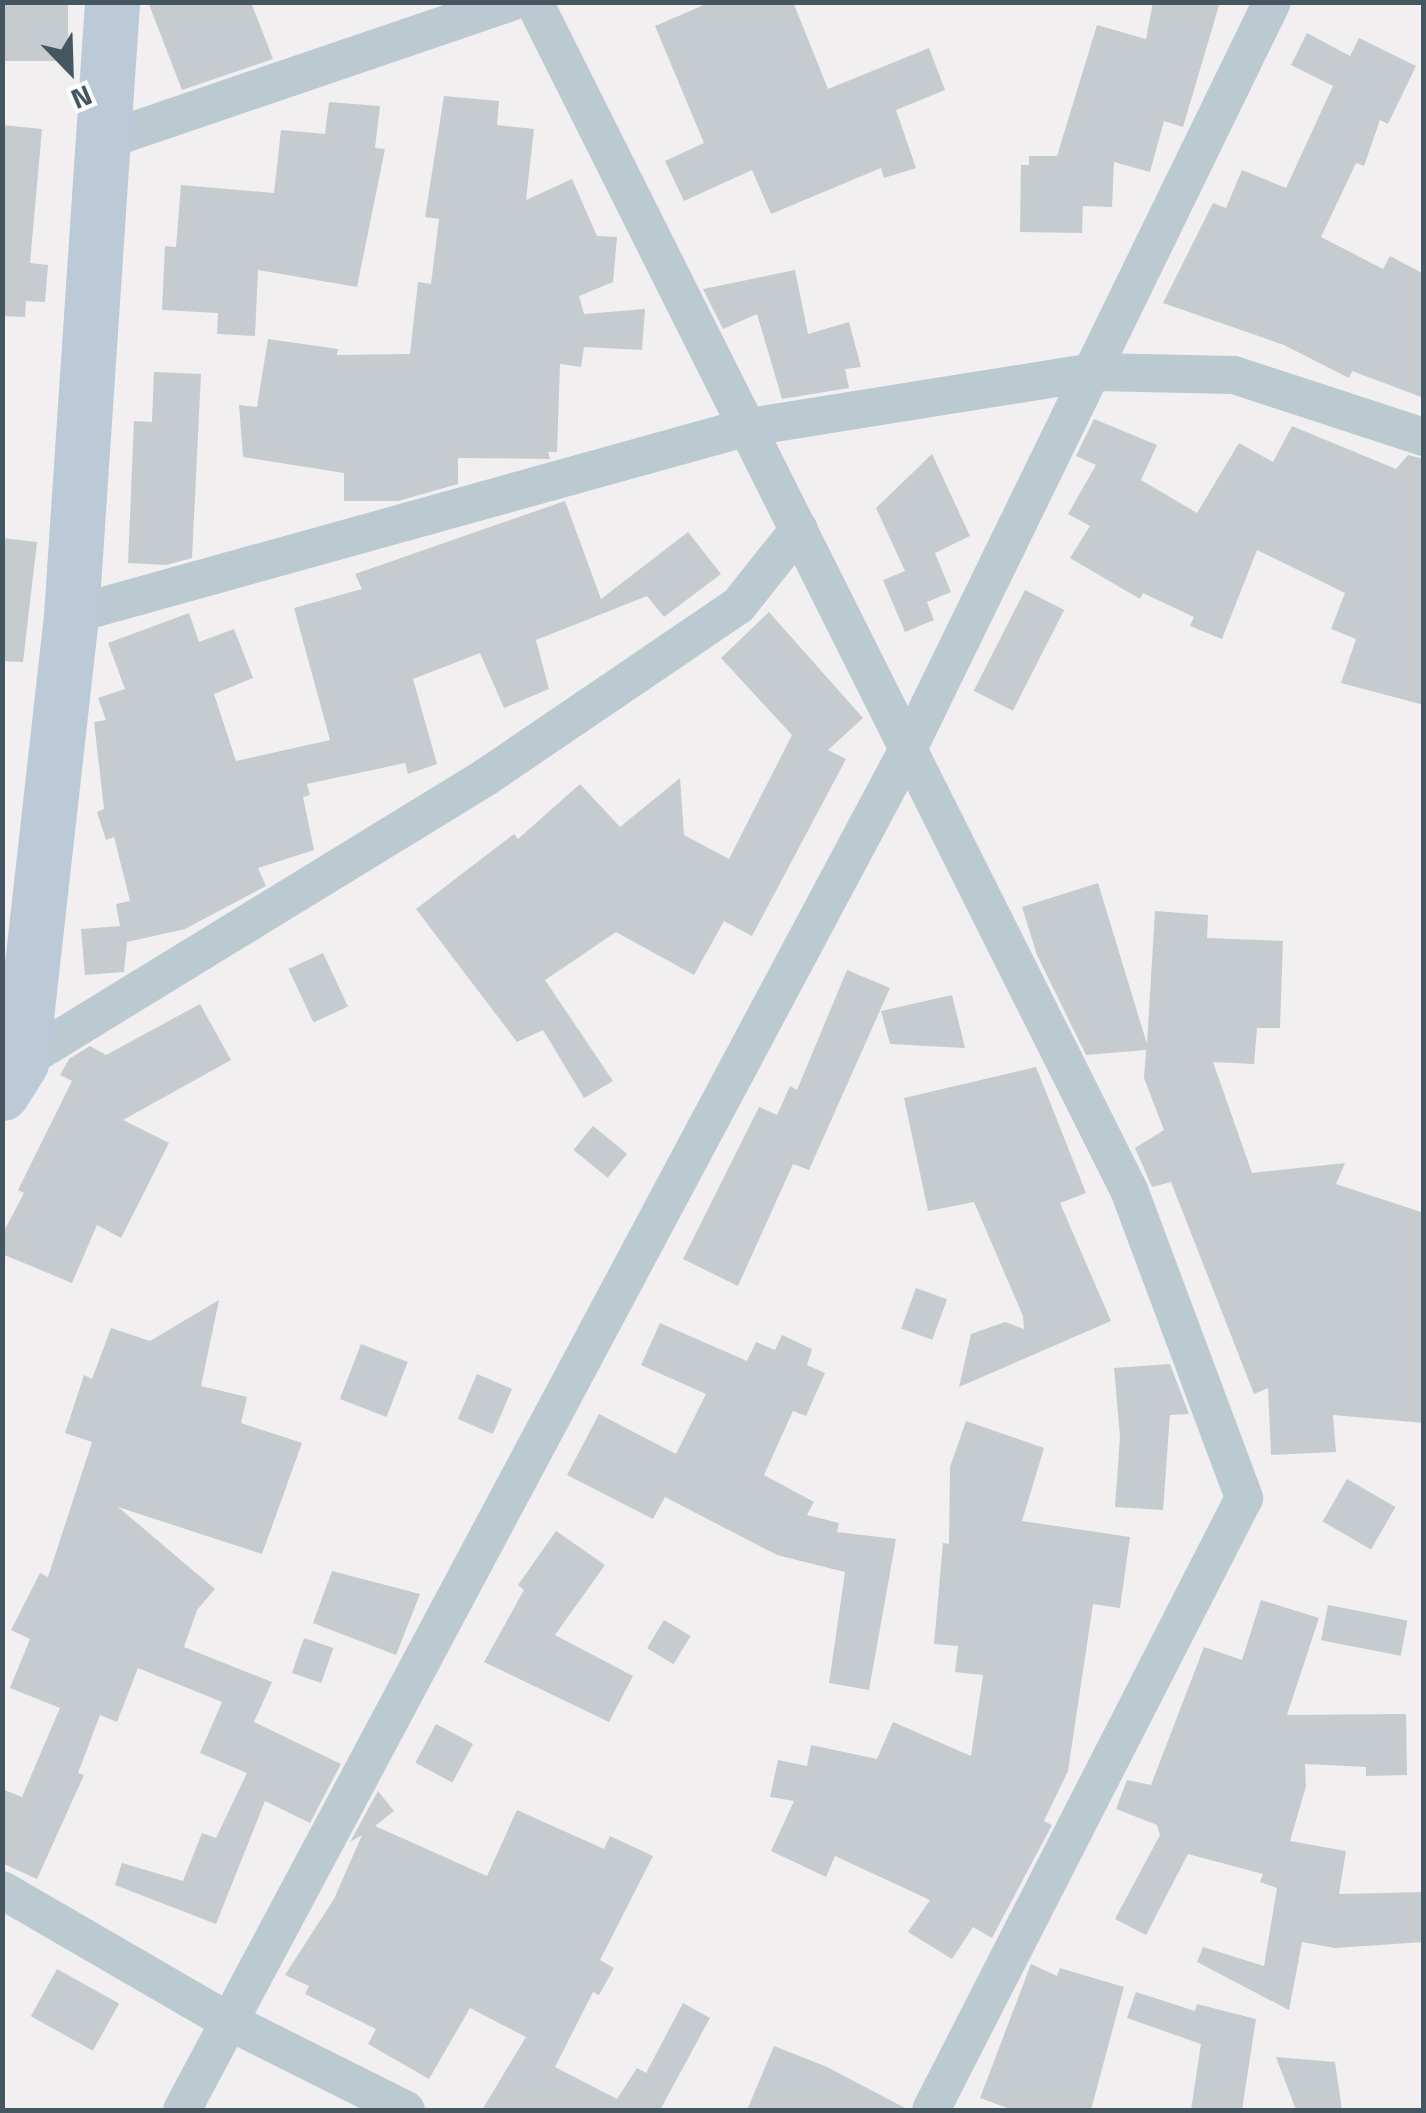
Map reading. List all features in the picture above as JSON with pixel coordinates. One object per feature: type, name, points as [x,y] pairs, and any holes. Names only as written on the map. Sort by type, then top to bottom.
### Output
[{"type":"street","points":[[9,1069],[71,614],[112,2]]},
{"type":"street","points":[[103,141],[511,2]]},
{"type":"street","points":[[534,2],[744,428],[799,529],[1129,1190],[1244,1498],[930,2110]]},
{"type":"street","points":[[182,2110],[908,751],[1272,2]]},
{"type":"street","points":[[71,614],[744,428],[1094,372],[1234,375],[1424,437]]},
{"type":"street","points":[[9,1069],[486,777],[738,606],[799,529]]},
{"type":"street","points":[[2,1890],[228,2021],[406,2110]]},
{"type":"building","points":[[2,2],[68,2],[68,61],[2,61]]},
{"type":"building","points":[[148,2],[251,2],[273,59],[182,90]]},
{"type":"building","points":[[711,2],[793,2],[828,89],[929,48],[945,90],[896,110],[916,168],[884,178],[881,168],[771,214],[752,170],[684,201],[665,161],[704,143],[655,26]]},
{"type":"building","points":[[1153,2],[1220,2],[1183,127],[1164,121],[1150,172],[1114,162],[1112,207],[1083,206],[1082,233],[1020,232],[1021,165],[1029,165],[1029,156],[1057,156],[1097,25],[1146,39]]},
{"type":"building","points":[[1307,33],[1350,56],[1359,38],[1416,66],[1388,124],[1380,120],[1364,166],[1356,163],[1321,237],[1383,269],[1390,256],[1424,274],[1424,398],[1352,371],[1349,378],[1284,345],[1163,303],[1213,203],[1226,208],[1242,170],[1286,188],[1333,86],[1291,65]]},
{"type":"building","points":[[444,96],[499,101],[497,125],[534,129],[526,200],[572,179],[597,236],[617,237],[613,282],[579,296],[584,314],[645,309],[642,350],[584,347],[581,367],[560,364],[557,452],[548,452],[550,459],[458,458],[458,484],[398,501],[344,501],[344,473],[243,457],[239,405],[257,407],[268,339],[338,349],[337,355],[410,354],[418,282],[431,284],[439,219],[425,217]]},
{"type":"building","points":[[329,102],[380,106],[375,148],[385,149],[357,287],[258,270],[255,336],[217,334],[218,313],[162,310],[165,246],[176,247],[181,185],[274,193],[281,130],[325,134]]},
{"type":"building","points":[[2,125],[42,129],[30,263],[48,265],[45,302],[26,301],[25,317],[2,316]]},
{"type":"building","points":[[795,270],[808,334],[849,322],[861,367],[845,369],[849,388],[782,399],[757,314],[723,329],[703,289]]},
{"type":"building","points":[[154,372],[201,374],[192,558],[166,565],[128,563],[134,421],[152,422]]},
{"type":"building","points":[[1094,419],[1157,445],[1141,480],[1197,513],[1239,443],[1273,462],[1292,426],[1396,469],[1408,455],[1424,459],[1424,705],[1341,683],[1356,639],[1331,629],[1345,593],[1257,550],[1222,639],[1190,626],[1194,617],[1143,593],[1140,599],[1070,558],[1090,526],[1068,514],[1096,465],[1076,456]]},
{"type":"building","points":[[932,454],[970,536],[935,553],[951,592],[927,602],[934,620],[905,632],[883,580],[905,571],[876,508]]},
{"type":"building","points":[[565,501],[601,599],[688,532],[721,574],[664,617],[647,596],[536,640],[549,689],[504,708],[480,653],[413,679],[437,764],[408,774],[405,763],[307,784],[310,795],[303,797],[314,850],[258,868],[266,886],[185,929],[127,942],[124,972],[85,975],[81,929],[120,926],[116,904],[130,901],[114,837],[106,840],[97,812],[104,809],[94,722],[106,720],[98,698],[125,689],[108,643],[189,613],[199,642],[234,629],[253,678],[214,694],[236,761],[330,740],[294,608],[362,589],[355,574]]},
{"type":"building","points":[[2,538],[37,542],[23,662],[2,661]]},
{"type":"building","points":[[1025,590],[1064,610],[1013,711],[974,691]]},
{"type":"building","points":[[769,612],[863,718],[828,750],[846,759],[752,936],[724,921],[694,975],[616,932],[545,980],[613,1081],[584,1098],[543,1030],[517,1042],[416,909],[514,834],[518,839],[580,784],[620,827],[680,778],[684,835],[729,859],[792,735],[721,658]]},
{"type":"building","points":[[1098,883],[1147,1044],[1155,911],[1208,915],[1207,938],[1283,941],[1280,1028],[1257,1028],[1254,1064],[1213,1062],[1252,1173],[1345,1163],[1336,1184],[1424,1213],[1424,1423],[1333,1415],[1336,1452],[1271,1455],[1268,1388],[1254,1394],[1171,1182],[1152,1187],[1135,1148],[1164,1130],[1144,1078],[1146,1050],[1086,1055],[1037,955],[1022,907]]},
{"type":"building","points":[[323,953],[348,1006],[313,1023],[289,969]]},
{"type":"building","points":[[847,970],[890,988],[809,1170],[793,1164],[738,1286],[683,1259],[759,1107],[777,1115],[790,1086],[797,1090]]},
{"type":"building","points":[[952,995],[965,1048],[890,1044],[881,1011]]},
{"type":"building","points":[[200,1004],[231,1060],[123,1120],[169,1143],[121,1238],[97,1225],[72,1283],[2,1254],[2,1235],[24,1193],[18,1190],[72,1081],[60,1075],[69,1059],[90,1046],[106,1055]]},
{"type":"building","points":[[1036,1067],[1086,1193],[1060,1203],[1111,1321],[959,1387],[971,1334],[1005,1322],[1024,1329],[1023,1316],[974,1202],[928,1211],[904,1098]]},
{"type":"building","points":[[593,1126],[627,1154],[608,1178],[573,1150]]},
{"type":"building","points":[[916,1288],[947,1299],[932,1340],[901,1328]]},
{"type":"building","points":[[219,1300],[201,1386],[247,1397],[241,1423],[302,1443],[262,1554],[118,1507],[215,1589],[197,1610],[184,1647],[272,1682],[254,1722],[341,1764],[310,1823],[265,1801],[216,1924],[115,1885],[122,1863],[183,1881],[202,1833],[216,1838],[247,1773],[200,1753],[222,1702],[138,1668],[117,1722],[100,1715],[78,1773],[84,1775],[37,1879],[2,1863],[2,1789],[22,1797],[60,1708],[10,1688],[30,1639],[11,1630],[40,1573],[48,1577],[92,1442],[65,1433],[84,1375],[92,1379],[111,1328],[150,1341]]},
{"type":"building","points":[[660,1323],[747,1361],[756,1342],[775,1350],[782,1335],[812,1349],[807,1365],[825,1373],[806,1416],[793,1411],[764,1475],[814,1502],[807,1515],[839,1523],[837,1532],[896,1539],[869,1690],[829,1683],[845,1572],[777,1555],[665,1497],[653,1519],[567,1475],[599,1414],[676,1454],[706,1394],[641,1365]]},
{"type":"building","points":[[361,1344],[408,1362],[387,1417],[340,1399]]},
{"type":"building","points":[[1170,1364],[1189,1414],[1170,1415],[1163,1510],[1115,1507],[1120,1437],[1114,1368]]},
{"type":"building","points":[[477,1374],[512,1389],[493,1434],[458,1419]]},
{"type":"building","points":[[966,1421],[1044,1448],[1022,1521],[1130,1537],[1120,1608],[1093,1604],[1068,1771],[1044,1821],[1052,1825],[992,1938],[973,1927],[952,1959],[908,1932],[930,1900],[835,1856],[826,1877],[771,1851],[794,1801],[770,1797],[778,1760],[807,1766],[811,1745],[877,1759],[893,1722],[971,1756],[983,1675],[955,1672],[958,1646],[934,1644],[943,1543],[949,1544],[950,1467]]},
{"type":"building","points":[[1347,1479],[1395,1507],[1371,1549],[1322,1521]]},
{"type":"building","points":[[556,1531],[605,1565],[555,1635],[633,1676],[609,1722],[484,1662],[524,1590],[518,1585]]},
{"type":"building","points":[[332,1571],[420,1594],[396,1655],[313,1623]]},
{"type":"building","points":[[1261,1600],[1319,1618],[1287,1715],[1406,1714],[1407,1775],[1366,1776],[1366,1767],[1305,1764],[1306,1786],[1290,1841],[1346,1851],[1339,1894],[1424,1892],[1424,1942],[1335,1948],[1302,1942],[1289,2010],[1197,1962],[1203,1947],[1264,1966],[1277,1888],[1260,1882],[1263,1874],[1188,1854],[1146,1935],[1115,1919],[1160,1835],[1157,1825],[1116,1809],[1127,1780],[1151,1785],[1204,1647],[1242,1660]]},
{"type":"building","points":[[1328,1605],[1408,1620],[1401,1656],[1321,1640]]},
{"type":"building","points":[[664,1620],[691,1636],[674,1664],[647,1648]]},
{"type":"building","points":[[304,1638],[333,1648],[321,1683],[292,1673]]},
{"type":"building","points":[[436,1724],[473,1744],[452,1783],[415,1763]]},
{"type":"building","points":[[378,1791],[394,1811],[375,1826],[487,1876],[517,1810],[604,1849],[610,1836],[653,1856],[600,1960],[614,1968],[599,1995],[593,1992],[555,2067],[617,2099],[637,2068],[646,2073],[683,2003],[710,2018],[660,2110],[482,2110],[526,2037],[470,2008],[429,2079],[368,2044],[376,2029],[305,1994],[309,1986],[285,1975],[334,1899],[362,1835],[350,1842]]},
{"type":"building","points":[[1031,1964],[1057,1976],[1060,1968],[1124,1987],[1091,2110],[1013,2110],[980,2098]]},
{"type":"building","points":[[57,1969],[119,2003],[93,2051],[31,2016]]},
{"type":"building","points":[[1136,1992],[1195,2011],[1197,2004],[1256,2019],[1242,2110],[1191,2110],[1201,2044],[1127,2018]]},
{"type":"building","points":[[774,2046],[827,2067],[909,2110],[747,2110]]},
{"type":"building","points":[[1276,2057],[1335,2062],[1342,2110],[1296,2110]]}]
